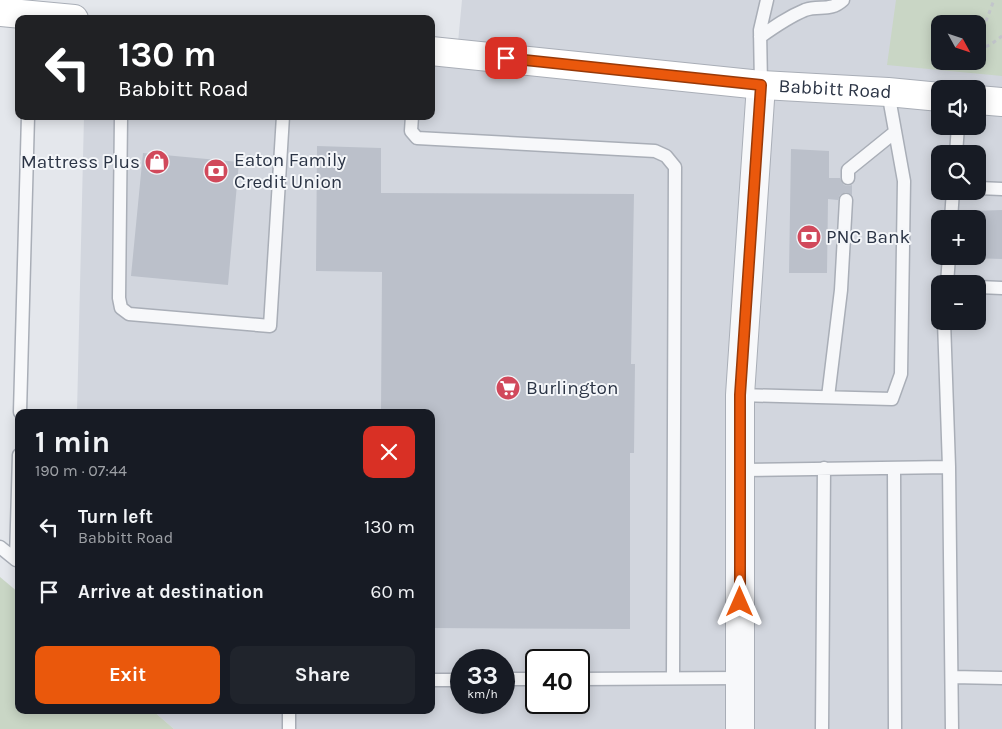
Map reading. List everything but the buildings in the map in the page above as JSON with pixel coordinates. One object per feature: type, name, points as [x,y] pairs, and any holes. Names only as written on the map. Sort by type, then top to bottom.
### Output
[{"type":"main road","points":[[0,12],[17,15]]},
{"type":"main road","name":"Babbitt Road","points":[[435,51],[761,85],[931,96]]},
{"type":"main road","points":[[986,101],[1002,102]]},
{"type":"street","points":[[740,729],[740,395],[761,85]]},
{"type":"lane","points":[[761,85],[760,30],[767,0]]},
{"type":"lane","points":[[760,37],[781,22],[807,10],[835,7],[843,0]]},
{"type":"lane","points":[[740,395],[892,399],[901,374],[904,181],[888,92]]},
{"type":"lane","points":[[20,409],[28,120]]},
{"type":"lane","points":[[121,120],[119,298],[121,308],[129,314],[270,326],[284,120]]},
{"type":"lane","points":[[412,120],[411,131],[417,138],[655,151],[666,156],[675,166],[673,678]]},
{"type":"lane","points":[[848,178],[848,170],[895,132]]},
{"type":"lane","points":[[986,188],[1002,189]]},
{"type":"lane","points":[[828,397],[841,290],[846,200]]},
{"type":"lane","points":[[986,287],[1002,288]]},
{"type":"lane","points":[[944,330],[949,467],[952,729]]},
{"type":"lane","points":[[739,470],[949,467]]},
{"type":"lane","points":[[822,729],[824,468]]},
{"type":"lane","points":[[894,468],[894,729]]},
{"type":"lane","points":[[0,547],[15,559]]},
{"type":"lane","points":[[952,676],[1002,678]]},
{"type":"lane","points":[[590,679],[740,678]]},
{"type":"lane","points":[[435,680],[450,680]]},
{"type":"lane","points":[[289,714],[289,729]]},
{"type":"path","points":[[986,21],[994,0]]},
{"type":"path","points":[[986,46],[1002,36]]},
{"type":"shaded area","points":[[462,0],[1002,0],[1002,729],[174,729],[157,714],[435,714],[435,409],[77,409],[84,120],[435,120],[435,51],[457,53]]},
{"type":"green space","points":[[896,0],[1002,0],[1002,76],[939,70],[986,70],[986,15],[931,15],[931,69],[887,65]]},
{"type":"green space","points":[[0,577],[15,590],[15,714],[157,714],[174,729],[0,729]]},
{"type":"place","name":"Mattress Plus","points":[[157,162]]},
{"type":"place","name":"Eaton Family Credit Union","points":[[216,171]]},
{"type":"place","name":"PNC Bank","points":[[809,237]]},
{"type":"place","name":"Burlington","points":[[508,388]]},
{"type":"route","points":[[506,58],[761,85],[740,395],[740,602]]}]
